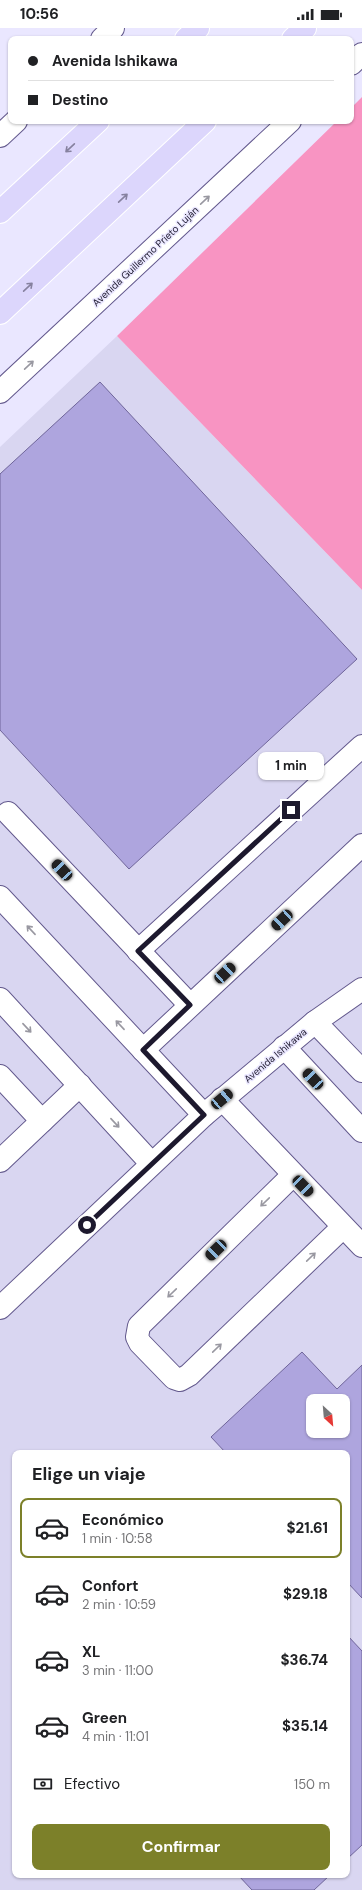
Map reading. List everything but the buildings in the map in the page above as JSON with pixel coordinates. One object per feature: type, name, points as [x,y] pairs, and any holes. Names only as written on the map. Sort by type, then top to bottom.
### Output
[{"type":"main road","points":[[189,36],[198,28]]},
{"type":"main road","points":[[296,36],[305,28]]},
{"type":"main road","points":[[0,212],[95,124]]},
{"type":"main road","points":[[0,313],[202,124]]},
{"type":"street","points":[[105,36],[113,28]]},
{"type":"street","points":[[354,61],[362,54]]},
{"type":"street","points":[[0,136],[13,124]]},
{"type":"street","name":"Avenida Guillermo Prieto Luján","points":[[0,392],[287,124]]},
{"type":"street","points":[[138,951],[362,746]]},
{"type":"street","points":[[8,813],[190,1005]]},
{"type":"street","points":[[143,1050],[362,845]]},
{"type":"street","points":[[0,897],[204,1115]]},
{"type":"street","name":"Avenida Ishikawa","points":[[0,1308],[152,1163],[222,1099],[315,1022],[360,995]]},
{"type":"street","points":[[0,1000],[152,1163]]},
{"type":"street","points":[[315,1022],[362,1071]]},
{"type":"street","points":[[284,1047],[362,1131]]},
{"type":"street","points":[[0,1076],[42,1122]]},
{"type":"street","points":[[0,1161],[80,1085]]},
{"type":"street","points":[[222,1099],[362,1246]]},
{"type":"street","points":[[293,1175],[139,1326],[137,1337],[140,1343],[174,1378],[180,1380],[189,1375],[343,1226]]},
{"type":"shaded area","points":[[362,97],[362,590],[117,336],[334,124],[354,124],[354,105]]},
{"type":"shaded area","points":[[117,336],[362,590],[362,1890],[0,1890],[0,447]]},
{"type":"route","points":[[87,1225],[204,1115],[143,1050],[190,1005],[138,951],[291,810]]}]
